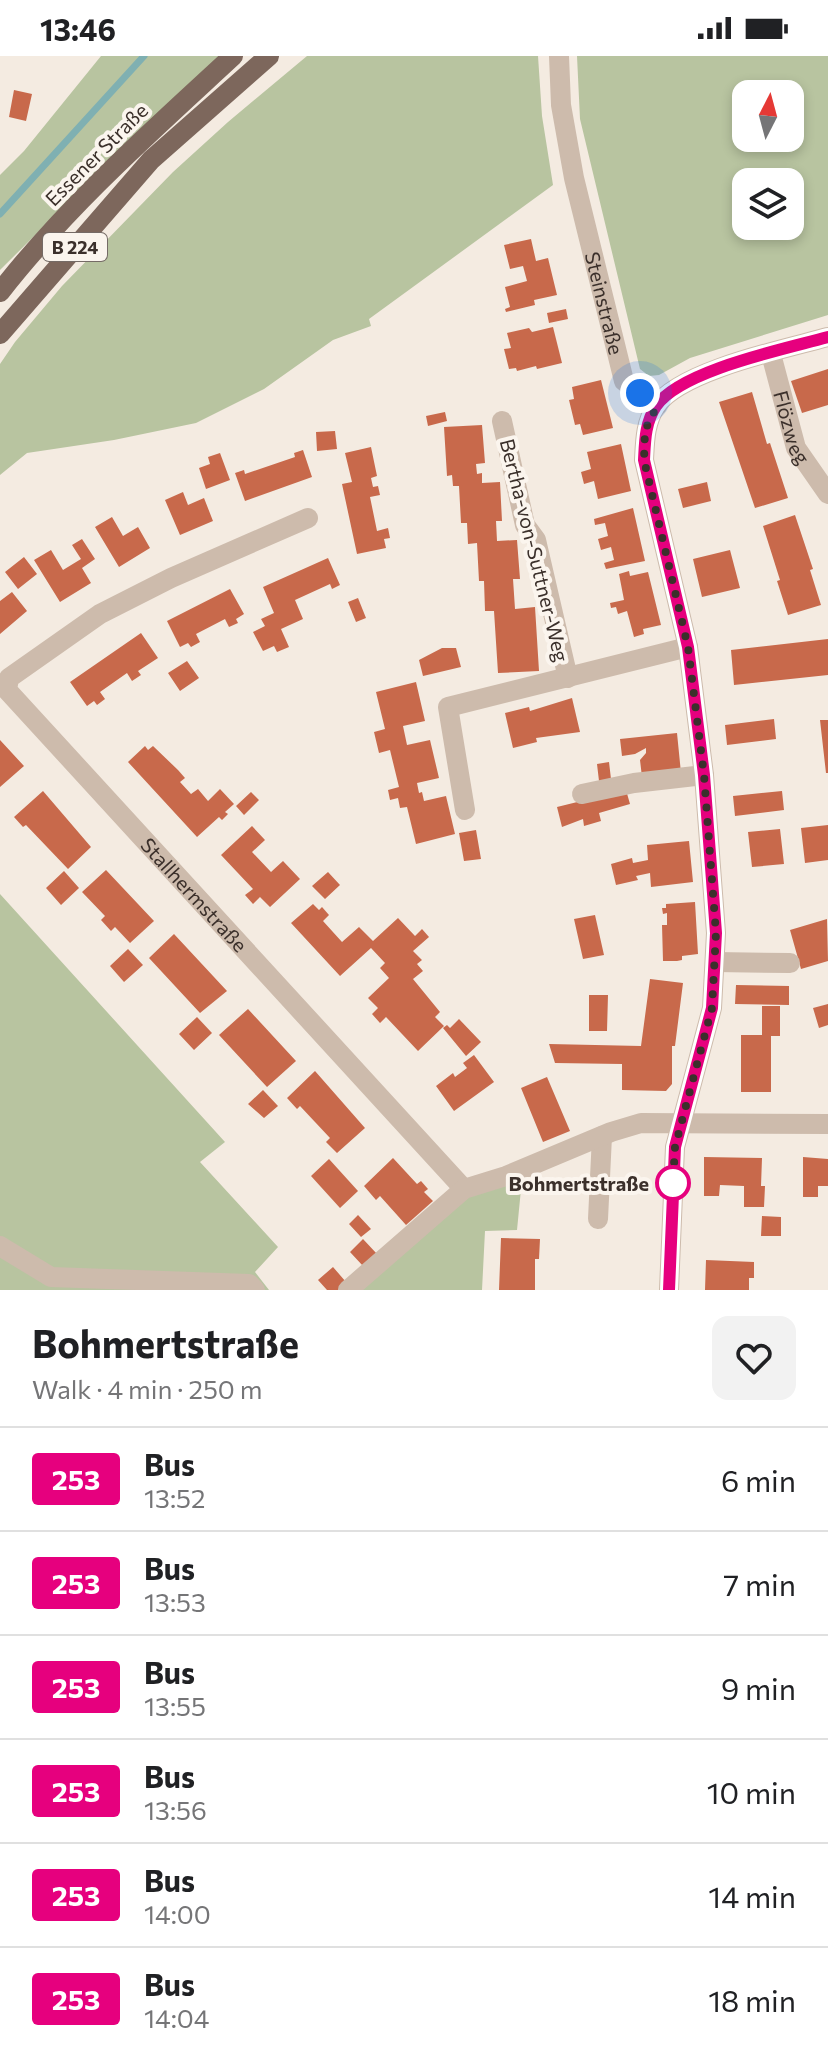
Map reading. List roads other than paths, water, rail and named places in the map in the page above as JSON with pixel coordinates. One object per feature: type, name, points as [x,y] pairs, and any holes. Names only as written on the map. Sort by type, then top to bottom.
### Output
[{"type":"main road","name":"Essener Straße","points":[[0,292],[34,249],[135,147],[233,56]]},
{"type":"main road","name":"B 224","points":[[0,334],[151,160],[269,56]]},
{"type":"street","name":"Steinstraße","points":[[559,56],[561,105],[574,178],[624,381],[657,406]]},
{"type":"street","points":[[669,1290],[675,1147],[712,1008],[716,933],[704,775],[688,647],[644,460],[645,430],[657,406],[675,388],[696,377],[828,337]]},
{"type":"street","name":"Flözweg","points":[[771,354],[796,448],[828,494]]},
{"type":"street","name":"Bertha-von-Suttner-Weg","points":[[502,421],[525,525],[536,540],[568,678]]},
{"type":"street","name":"Stallhermstraße","points":[[308,518],[171,578],[100,614],[9,678],[7,690],[464,1189]]},
{"type":"street","name":"Bertha-von-Suttner-Weg","points":[[465,810],[448,707],[688,647]]},
{"type":"street","points":[[582,794],[634,783],[704,775]]},
{"type":"street","points":[[715,962],[790,963]]},
{"type":"street","points":[[348,1290],[464,1189],[506,1176],[602,1136],[641,1123],[828,1124]]},
{"type":"street","points":[[598,1219],[602,1136]]},
{"type":"street","points":[[0,1246],[51,1277],[249,1284],[255,1290]]},
{"type":"waterway","points":[[0,214],[144,56]]},
{"type":"place","name":"Bohmertstraße","points":[[673,1183]]}]
